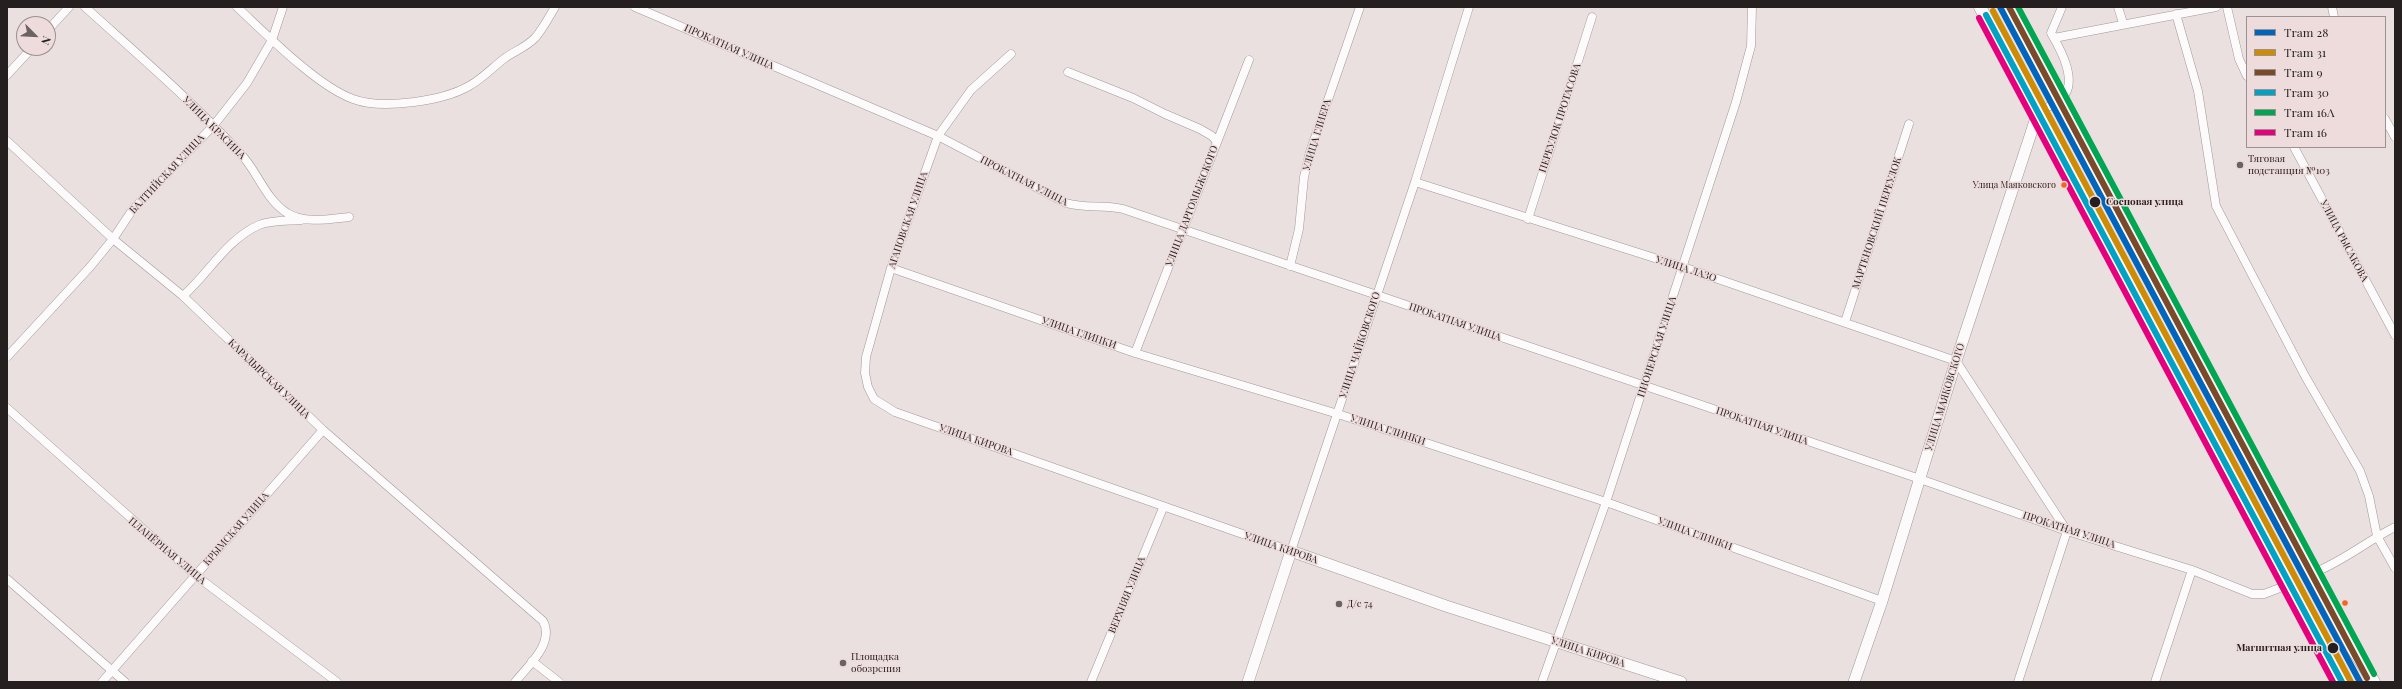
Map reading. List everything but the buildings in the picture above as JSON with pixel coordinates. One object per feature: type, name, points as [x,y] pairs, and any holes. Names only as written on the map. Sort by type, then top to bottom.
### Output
[{"type":"main road","points":[[1980,7],[2038,112],[2343,682]]},
{"type":"main road","points":[[2009,7],[2313,573],[2374,682]]},
{"type":"main road","name":"УЛИЦА МАЯКОВСКОГО","points":[[1854,682],[1882,601],[1956,362],[2038,112]]},
{"type":"main road","name":"УЛИЦА КИРОВА","points":[[1291,551],[1446,606],[1681,682]]},
{"type":"main road","name":"УЛИЦА ЧАЙКОВСКОГО","points":[[1248,682],[1291,551]]},
{"type":"street","points":[[56,21],[69,7]]},
{"type":"street","name":"УЛИЦА КРАСИНА","points":[[85,7],[214,124],[247,160],[267,194],[288,213],[306,220],[349,218]]},
{"type":"street","points":[[237,7],[272,40],[320,80],[338,92],[354,100],[389,104],[448,95],[471,85],[492,67],[525,47],[536,36],[555,7]]},
{"type":"street","name":"БАЛТИЙСКАЯ УЛИЦА","points":[[7,357],[90,267],[113,239],[133,209],[214,124],[247,83],[272,40],[283,7]]},
{"type":"street","name":"ПРОКАТНАЯ УЛИЦА","points":[[635,7],[938,136],[1066,203],[1087,208],[1114,207],[1183,229],[1376,296],[1920,479],[2067,531],[2192,570],[2252,594],[2264,594],[2290,584]]},
{"type":"street","name":"УЛИЦА ГЛИЕРА","points":[[1290,266],[1299,229],[1304,177],[1310,152],[1360,7]]},
{"type":"street","name":"УЛИЦА ЧАЙКОВСКОГО","points":[[1291,551],[1415,182],[1469,7]]},
{"type":"street","name":"ПИОНЕРСКАЯ УЛИЦА","points":[[1542,682],[1606,502],[1736,102],[1751,46],[1752,7]]},
{"type":"street","points":[[2038,112],[2060,100],[2067,88],[2068,73],[2051,34],[2062,7]]},
{"type":"street","points":[[2118,7],[2123,23]]},
{"type":"street","points":[[2054,38],[2123,23],[2216,7]]},
{"type":"street","points":[[2227,7],[2240,59],[2246,74]]},
{"type":"street","points":[[2176,14],[2198,91],[2216,206],[2305,376],[2360,471],[2369,496],[2377,536],[2395,568]]},
{"type":"street","name":"ПЕРЕУЛОК ПРОТАСОВА","points":[[1528,219],[1592,18]]},
{"type":"street","name":"АГАПОВСКАЯ УЛИЦА","points":[[883,407],[874,399],[868,387],[865,363],[891,268],[938,136],[971,90],[1011,54]]},
{"type":"street","points":[[7,75],[25,56]]},
{"type":"street","name":"УЛИЦА ДАРГОМЫЖСКОГО","points":[[1135,353],[1249,60]]},
{"type":"street","points":[[1068,72],[1133,98],[1200,129],[1212,136],[1217,142]]},
{"type":"street","points":[[2386,121],[2395,137]]},
{"type":"street","name":"МАРТЕНОВСКИЙ ПЕРЕУЛОК","points":[[1846,322],[1909,124]]},
{"type":"street","name":"КАРАДЫРСКАЯ УЛИЦА","points":[[7,141],[113,239],[183,296],[323,430],[543,621],[547,634],[543,647],[515,682]]},
{"type":"street","name":"УЛИЦА РЫСАКОВА","points":[[2295,148],[2395,335]]},
{"type":"street","name":"УЛИЦА ЛАЗО","points":[[1415,182],[1683,267],[1846,322],[1956,362]]},
{"type":"street","points":[[183,296],[231,246],[246,233],[259,225],[306,220]]},
{"type":"street","name":"УЛИЦА ГЛИНКИ","points":[[891,268],[1135,353],[1338,414],[1606,502],[1882,601]]},
{"type":"street","points":[[1956,362],[2067,531],[2018,682]]},
{"type":"street","name":"УЛИЦА КИРОВА","points":[[883,407],[1163,508],[1291,551]]},
{"type":"street","name":"ПЛАНЁРНАЯ УЛИЦА","points":[[7,408],[196,575],[337,682]]},
{"type":"street","name":"КРЫМСКАЯ УЛИЦА","points":[[102,682],[323,430]]},
{"type":"street","name":"ВЕРХНЯЯ УЛИЦА","points":[[1091,682],[1163,508]]},
{"type":"street","points":[[2313,573],[2334,565],[2377,536],[2395,527]]},
{"type":"street","points":[[2155,682],[2192,570]]},
{"type":"street","points":[[7,579],[125,682]]},
{"type":"street","points":[[532,662],[559,682]]},
{"type":"tram line","name":"28","points":[[2000,7],[2360,682]]},
{"type":"tram line","name":"9","points":[[2009,7],[2367,678]]},
{"type":"tram line","name":"16А","points":[[2018,7],[2374,674]]},
{"type":"tram line","name":"31","points":[[1993,11],[2351,682]]},
{"type":"tram line","name":"30","points":[[1986,15],[2342,682]]},
{"type":"tram line","name":"16","points":[[1979,18],[2333,682]]},
{"type":"place","name":"Тяговая подстанция №103","points":[[2240,165]]},
{"type":"place","name":"Улица Маяковского","points":[[2064,185]]},
{"type":"place","name":"Сосновая улица","points":[[2095,202]]},
{"type":"place","name":"Д/с 74","points":[[1339,604]]},
{"type":"place","name":"Магнитная улица","points":[[2333,648]]},
{"type":"place","name":"Площадка обозрения","points":[[843,663]]}]
